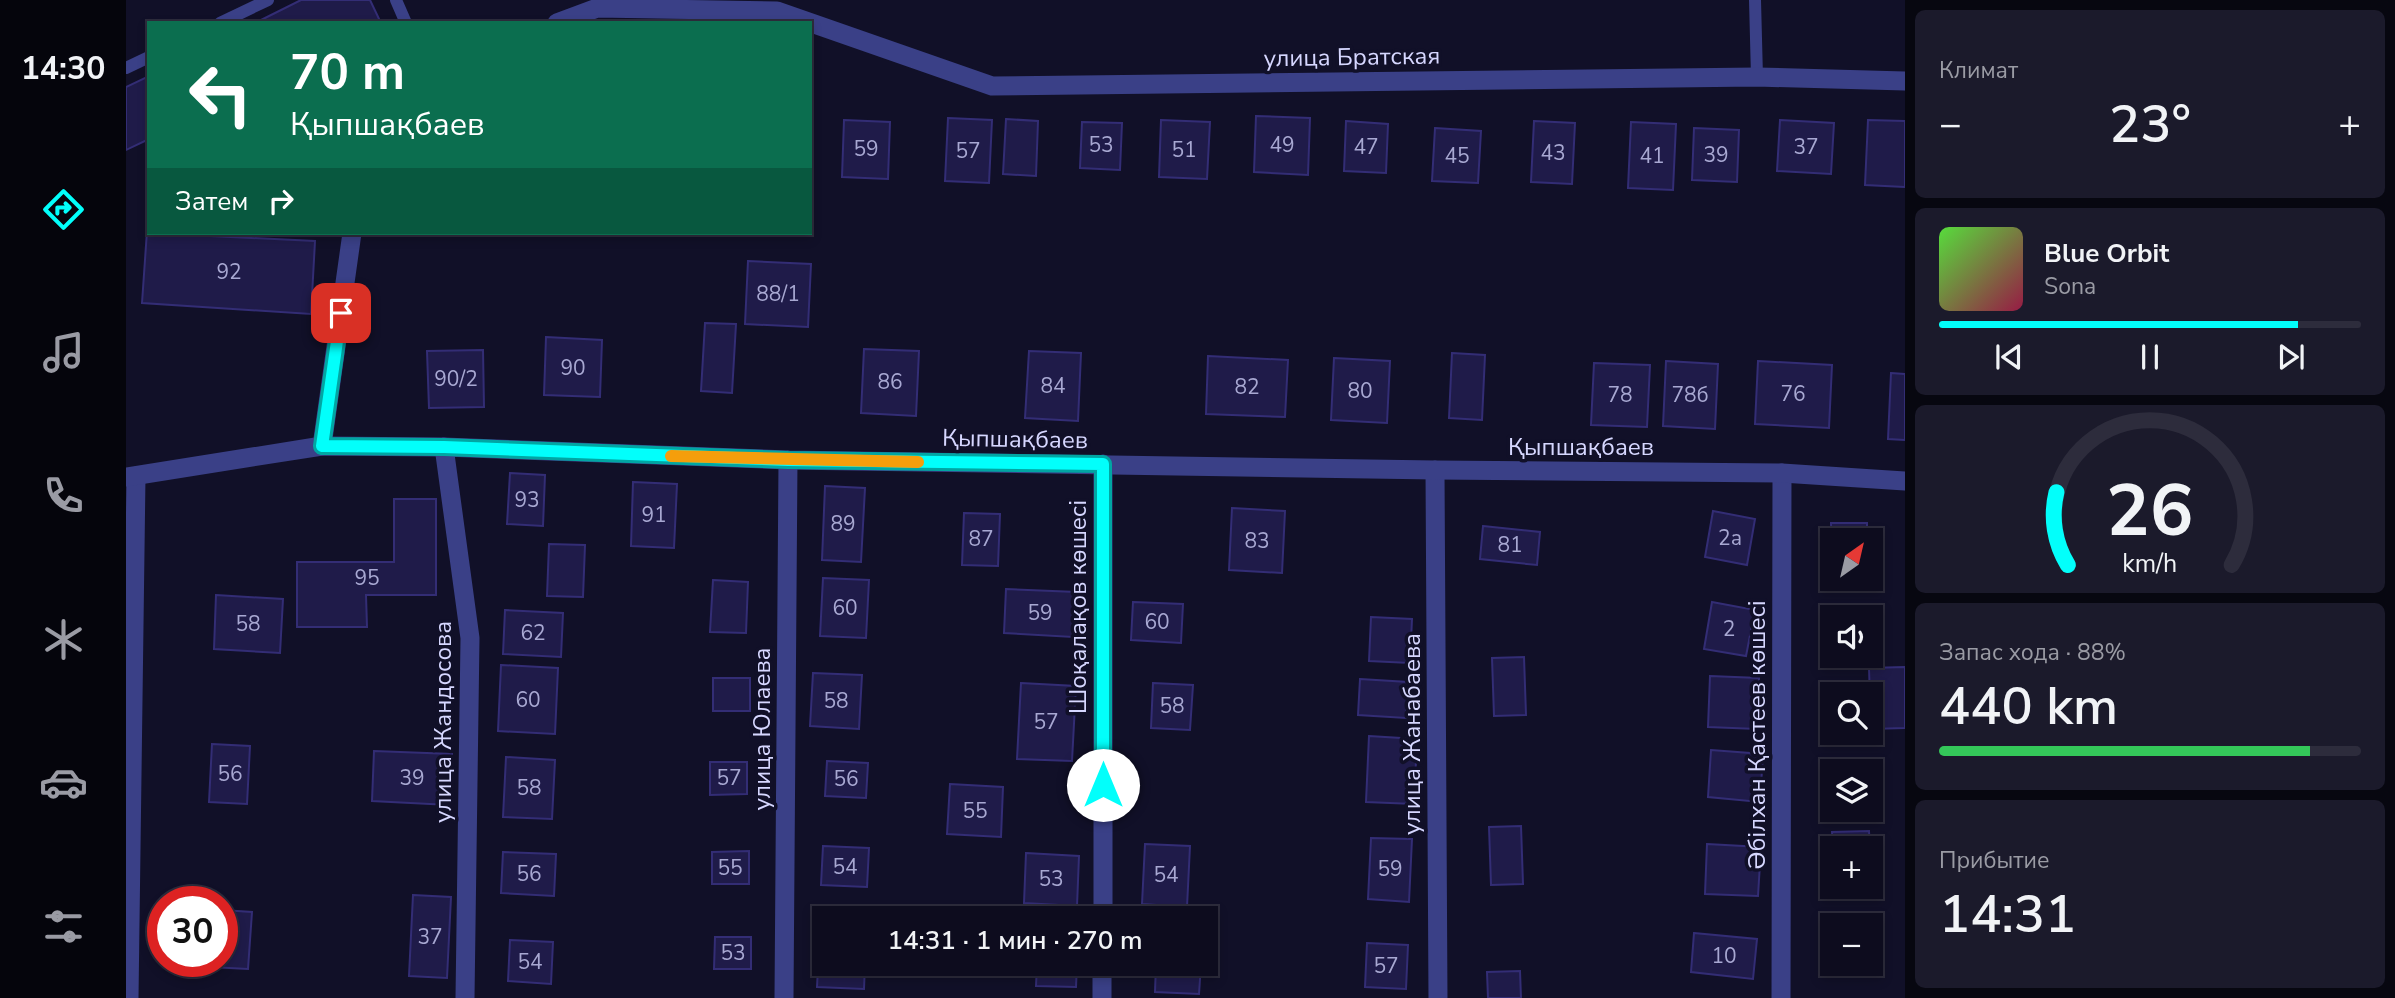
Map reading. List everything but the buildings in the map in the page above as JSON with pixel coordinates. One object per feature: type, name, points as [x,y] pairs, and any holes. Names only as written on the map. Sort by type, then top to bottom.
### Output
[{"type":"street","name":"улица Братская","points":[[562,21],[597,8],[777,11],[806,21]]},
{"type":"street","name":"улица Братская","points":[[812,23],[992,86],[1757,77],[1905,81]]},
{"type":"street","points":[[322,446],[352,235]]},
{"type":"street","name":"Қыпшақбаев","points":[[131,477],[322,446],[444,447],[788,460],[1435,470],[1782,472],[1905,481]]},
{"type":"street","name":"улица Жандосова","points":[[444,447],[470,638],[465,998]]},
{"type":"street","name":"улица Юлаева","points":[[784,998],[788,460]]},
{"type":"street","name":"Шоқалақов көшесі","points":[[1102,906],[1103,464]]},
{"type":"street","name":"улица Жанабаева","points":[[1435,470],[1438,998]]},
{"type":"street","name":"Әбілхан Қастеев көшесі","points":[[1781,998],[1782,472]]},
{"type":"street","points":[[129,998],[131,477]]},
{"type":"street","points":[[1102,976],[1102,998]]},
{"type":"lane","points":[[224,21],[268,0]]},
{"type":"lane","points":[[396,0],[405,21]]},
{"type":"lane","points":[[1755,0],[1757,77]]},
{"type":"lane","points":[[126,68],[147,58]]},
{"type":"slow traffic","points":[[671,456],[918,462]]},
{"type":"route","points":[[341,313],[322,446],[444,447],[788,460],[1103,464],[1103,785]]}]
